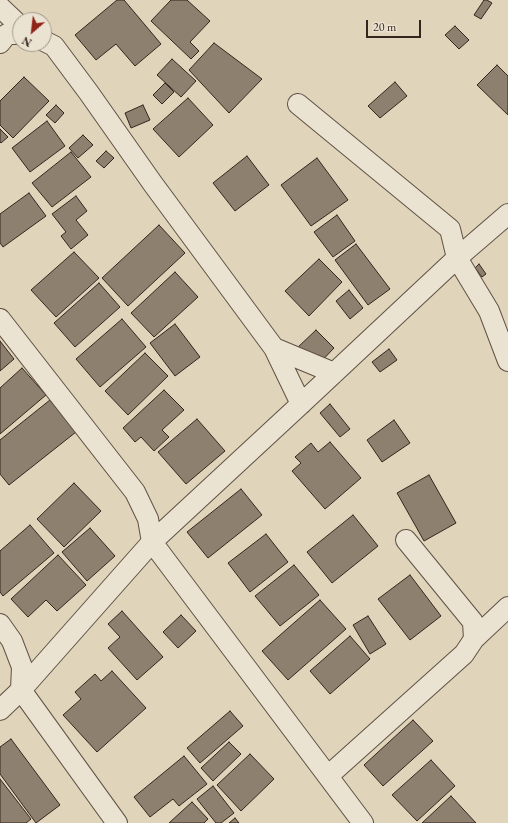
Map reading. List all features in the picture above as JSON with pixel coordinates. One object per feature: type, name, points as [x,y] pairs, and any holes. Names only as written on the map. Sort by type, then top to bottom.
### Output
[{"type":"street","points":[[0,7],[12,18]]},
{"type":"street","points":[[0,43],[7,34],[12,34]]},
{"type":"street","points":[[52,45],[85,87],[153,184],[274,348],[301,404]]},
{"type":"street","points":[[298,104],[450,229],[457,258],[489,311],[508,361]]},
{"type":"street","points":[[0,710],[21,690],[152,542],[457,258],[508,214]]},
{"type":"street","points":[[0,319],[135,492],[148,519],[152,542],[363,823]]},
{"type":"street","points":[[274,348],[334,373]]},
{"type":"street","points":[[406,540],[473,622],[474,639]]},
{"type":"street","points":[[328,776],[464,654],[474,639],[508,607]]},
{"type":"street","points":[[0,624],[12,641],[22,667],[21,690],[117,823]]},
{"type":"building","points":[[117,0],[124,0],[161,44],[135,66],[116,44],[96,60],[75,35]]},
{"type":"building","points":[[171,0],[187,0],[210,21],[190,42],[199,51],[191,59],[151,21]]},
{"type":"building","points":[[484,0],[492,3],[481,19],[474,15]]},
{"type":"building","points":[[455,26],[469,40],[459,49],[445,35]]},
{"type":"building","points":[[214,43],[262,79],[229,113],[189,70]]},
{"type":"building","points":[[172,59],[196,81],[181,97],[157,75]]},
{"type":"building","points":[[497,65],[508,76],[508,115],[477,85]]},
{"type":"building","points":[[24,77],[49,101],[13,138],[0,125],[0,101]]},
{"type":"building","points":[[395,82],[407,96],[380,118],[368,106]]},
{"type":"building","points":[[165,83],[174,92],[162,104],[153,95]]},
{"type":"building","points":[[188,98],[213,125],[179,157],[153,129]]},
{"type":"building","points":[[56,105],[64,113],[55,123],[46,115]]},
{"type":"building","points":[[143,105],[150,120],[131,128],[125,113]]},
{"type":"building","points":[[47,121],[65,146],[30,172],[12,148]]},
{"type":"building","points":[[0,129],[8,137],[1,143],[0,142]]},
{"type":"building","points":[[83,135],[93,145],[78,158],[69,148]]},
{"type":"building","points":[[106,151],[114,158],[104,168],[96,161]]},
{"type":"building","points":[[71,152],[91,177],[52,207],[32,183]]},
{"type":"building","points":[[247,156],[269,185],[235,211],[213,183]]},
{"type":"building","points":[[317,158],[348,200],[311,226],[281,185]]},
{"type":"building","points":[[29,193],[46,216],[3,247],[0,243],[0,214]]},
{"type":"building","points":[[76,196],[87,211],[76,220],[88,235],[71,249],[61,236],[66,232],[52,214]]},
{"type":"building","points":[[337,215],[355,241],[333,257],[314,232]]},
{"type":"building","points":[[159,225],[185,253],[128,306],[102,278]]},
{"type":"building","points":[[356,244],[390,289],[368,305],[335,260]]},
{"type":"building","points":[[74,252],[99,278],[56,317],[31,290]]},
{"type":"building","points":[[319,259],[342,282],[309,316],[285,291]]},
{"type":"building","points":[[479,264],[486,274],[482,277],[475,268]]},
{"type":"building","points":[[175,272],[198,297],[154,337],[131,313]]},
{"type":"building","points":[[99,283],[120,307],[75,347],[54,323]]},
{"type":"building","points":[[349,290],[363,308],[350,319],[336,301]]},
{"type":"building","points":[[122,319],[146,347],[100,387],[76,359]]},
{"type":"building","points":[[175,324],[200,357],[175,376],[150,343]]},
{"type":"building","points":[[316,330],[334,348],[315,368],[296,349]]},
{"type":"building","points":[[0,341],[14,359],[0,371]]},
{"type":"building","points":[[389,349],[397,360],[380,372],[372,362]]},
{"type":"building","points":[[145,353],[168,376],[128,415],[105,391]]},
{"type":"building","points":[[22,368],[46,395],[0,434],[0,388]]},
{"type":"building","points":[[164,390],[184,410],[162,430],[169,437],[154,451],[141,437],[135,442],[123,428]]},
{"type":"building","points":[[50,400],[76,432],[9,485],[0,474],[0,440]]},
{"type":"building","points":[[330,404],[350,429],[340,437],[320,413]]},
{"type":"building","points":[[197,419],[225,451],[186,484],[158,452]]},
{"type":"building","points":[[394,420],[410,443],[382,462],[367,440]]},
{"type":"building","points":[[330,442],[361,478],[325,509],[292,471],[301,463],[295,457],[311,443],[318,452]]},
{"type":"building","points":[[429,475],[456,523],[424,541],[397,493]]},
{"type":"building","points":[[74,483],[101,511],[64,547],[37,519]]},
{"type":"building","points":[[241,489],[262,515],[208,558],[187,532]]},
{"type":"building","points":[[353,515],[378,546],[332,583],[307,552]]},
{"type":"building","points":[[30,525],[54,553],[3,596],[0,592],[0,551]]},
{"type":"building","points":[[90,528],[115,556],[87,581],[62,552]]},
{"type":"building","points":[[266,534],[288,562],[250,592],[228,563]]},
{"type":"building","points":[[58,555],[86,585],[57,611],[46,600],[28,617],[11,599]]},
{"type":"building","points":[[294,565],[319,595],[280,626],[255,596]]},
{"type":"building","points":[[410,575],[441,616],[410,640],[378,599]]},
{"type":"building","points":[[320,600],[346,629],[288,680],[262,651]]},
{"type":"building","points":[[122,611],[163,657],[137,680],[108,648],[120,637],[108,624]]},
{"type":"building","points":[[181,615],[196,631],[178,648],[163,632]]},
{"type":"building","points":[[368,616],[386,644],[370,654],[353,625]]},
{"type":"building","points":[[350,636],[370,659],[330,694],[310,671]]},
{"type":"building","points":[[112,671],[146,708],[97,752],[63,715],[81,699],[75,692],[95,674],[101,681]]},
{"type":"building","points":[[230,711],[243,726],[200,763],[187,748]]},
{"type":"building","points":[[413,720],[433,741],[383,786],[364,765]]},
{"type":"building","points":[[11,739],[60,805],[36,823],[0,774],[0,747]]},
{"type":"building","points":[[229,742],[241,754],[213,781],[201,768]]},
{"type":"building","points":[[250,754],[274,779],[241,811],[217,785]]},
{"type":"building","points":[[184,756],[207,784],[179,806],[173,799],[150,817],[134,797]]},
{"type":"building","points":[[431,760],[455,786],[417,821],[392,795]]},
{"type":"building","points":[[0,779],[31,819],[26,823],[0,823]]},
{"type":"building","points":[[213,786],[234,813],[221,823],[216,823],[197,799]]},
{"type":"building","points":[[451,796],[476,823],[422,823]]},
{"type":"building","points":[[192,802],[208,819],[204,823],[169,823]]},
{"type":"building","points":[[235,818],[239,823],[229,823]]}]
